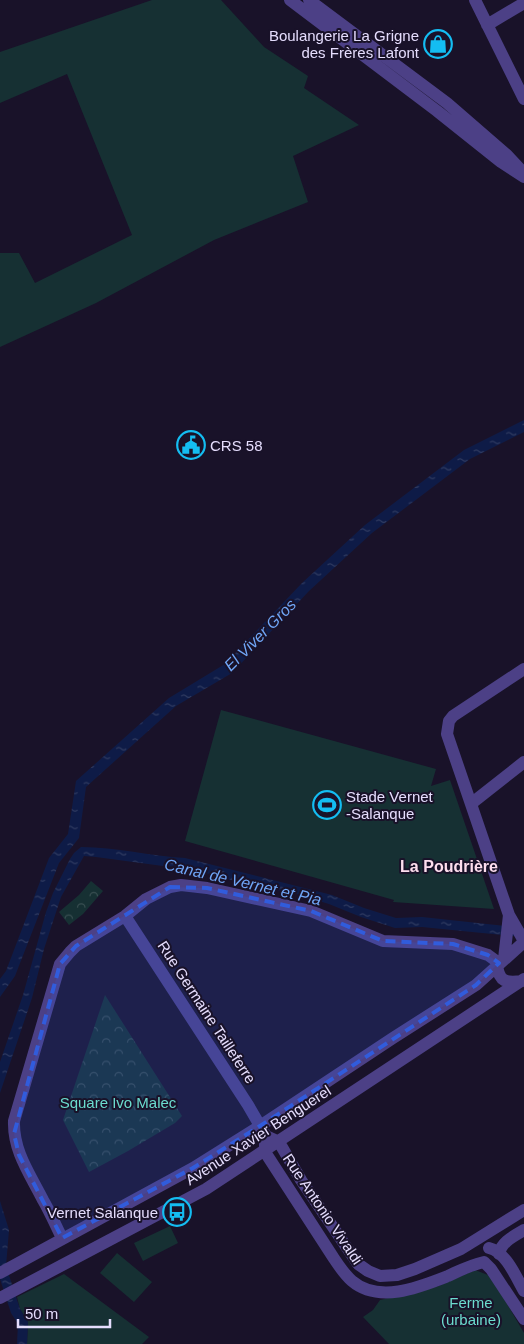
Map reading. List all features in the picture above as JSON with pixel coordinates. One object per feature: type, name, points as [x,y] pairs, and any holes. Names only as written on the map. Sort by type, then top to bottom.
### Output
[{"type":"street","points":[[290,0],[501,162],[524,175]]},
{"type":"street","points":[[309,0],[447,103],[507,155],[524,175]]},
{"type":"street","points":[[475,0],[524,99]]},
{"type":"street","points":[[487,25],[524,3]]},
{"type":"street","points":[[524,669],[453,716],[449,721],[447,734],[509,915],[524,942]]},
{"type":"street","points":[[472,803],[524,762]]},
{"type":"street","points":[[62,1238],[19,1154],[14,1134],[14,1121],[60,964],[76,946],[125,916],[146,899],[170,887],[182,885],[207,888],[311,911],[382,942],[453,944],[488,955],[507,958],[509,915]]},
{"type":"street","name":"Rue Germaine Tailleferre","points":[[125,916],[263,1131]]},
{"type":"street","name":"Avenue Xavier Benguerel","points":[[0,1273],[263,1131],[393,1038],[476,985],[524,942]]},
{"type":"street","name":"Avenue Xavier Benguerel","points":[[507,958],[499,976],[509,983],[523,980]]},
{"type":"street","name":"Avenue Xavier Benguerel","points":[[0,1298],[206,1189],[265,1152],[523,980]]},
{"type":"street","name":"Rue Antonio Vivaldi","points":[[263,1131],[279,1142],[301,1180],[358,1264],[380,1276],[397,1275],[415,1269],[476,1240],[524,1210]]},
{"type":"street","name":"Rue Antonio Vivaldi","points":[[263,1131],[265,1152],[344,1273],[354,1282],[369,1290],[388,1293],[408,1290],[448,1275],[470,1264],[484,1262]]},
{"type":"street","points":[[524,1230],[507,1241],[499,1250],[494,1251],[484,1262],[491,1269],[524,1319]]},
{"type":"street","points":[[476,1240],[494,1251],[505,1261],[524,1291]]},
{"type":"highlighted area","points":[[170,887],[207,888],[311,911],[383,941],[453,944],[488,955],[499,963],[476,985],[260,1126],[193,1168],[62,1238],[19,1155],[14,1134],[60,964],[76,946]]},
{"type":"green space","points":[[152,0],[221,0],[264,47],[308,76],[304,88],[359,125],[293,156],[308,202],[214,240],[96,303],[0,347],[0,253],[19,253],[35,283],[132,235],[67,74],[0,103],[0,52]]},
{"type":"green space","name":"Stade Vernet -Salanque","points":[[221,710],[436,769],[431,786],[450,780],[494,909],[393,902],[394,900],[185,841]]},
{"type":"green space","points":[[91,881],[103,891],[83,914],[69,925],[59,912],[79,895]]},
{"type":"green space","name":"Square Ivo Malec","points":[[105,995],[182,1116],[175,1123],[89,1172],[63,1120]]},
{"type":"green space","points":[[170,1226],[178,1243],[143,1261],[134,1243]]},
{"type":"green space","points":[[117,1253],[152,1282],[134,1302],[100,1273]]},
{"type":"green space","name":"Ferme (urbaine)","points":[[475,1270],[488,1275],[503,1297],[524,1333],[524,1344],[389,1344],[363,1317],[373,1310],[380,1300],[439,1286]]},
{"type":"green space","points":[[64,1274],[149,1337],[142,1344],[27,1344],[28,1322],[20,1309],[17,1297]]},
{"type":"water","name":"El Viver Gros","points":[[524,420],[524,432],[470,459],[372,533],[309,591],[232,673],[176,706],[86,787],[79,838],[59,863],[15,976],[0,997],[0,979],[6,971],[49,858],[68,834],[76,781],[169,698],[225,664],[302,583],[365,525],[464,450]]},
{"type":"water","name":"Canal de Vernet et Pia","points":[[81,847],[107,848],[185,858],[332,895],[396,918],[422,917],[524,928],[524,937],[422,927],[395,928],[293,893],[245,884],[184,867],[84,856],[61,897],[44,949],[32,998],[0,1093],[0,1062],[23,995],[46,912],[70,859]]},
{"type":"water","points":[[0,1201],[9,1230],[6,1266],[20,1309],[28,1322],[27,1344],[17,1344],[18,1324],[11,1313],[0,1279]]},
{"type":"place","name":"Boulangerie La Grigne des Frères Lafont","points":[[438,44]]},
{"type":"place","name":"CRS 58","points":[[191,445]]},
{"type":"place","name":"Stade Vernet -Salanque","points":[[327,805]]},
{"type":"place","name":"Vernet Salanque","points":[[177,1212]]},
{"type":"district","name":"La Poudrière","points":[[449,866]]}]
